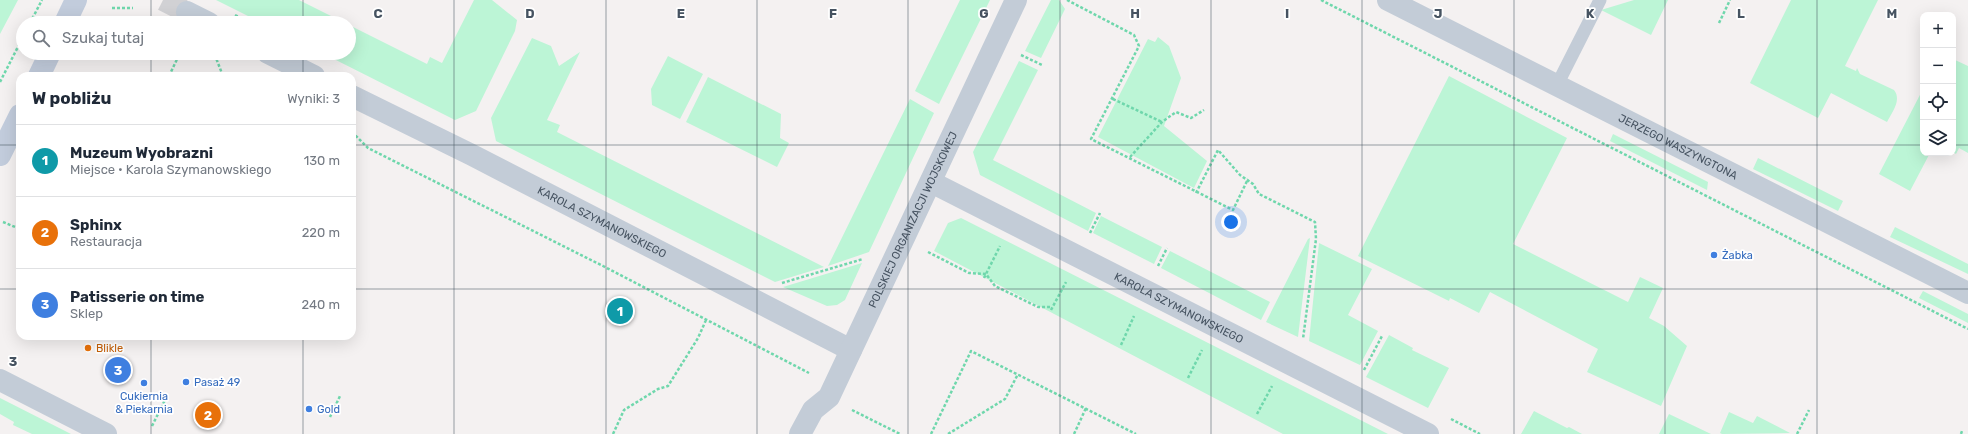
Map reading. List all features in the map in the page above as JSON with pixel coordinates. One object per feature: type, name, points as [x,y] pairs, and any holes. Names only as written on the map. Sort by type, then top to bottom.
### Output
[{"type":"street","points":[[68,16],[76,0]]},
{"type":"street","name":"POLSKIEJ ORGANIZACJI WOJSKOWEJ","points":[[800,434],[813,410],[829,397],[1016,0]]},
{"type":"street","name":"JERZEGO WASZYNGTONA","points":[[1388,0],[1968,293]]},
{"type":"street","points":[[187,12],[195,16]]},
{"type":"street","points":[[41,72],[47,60]]},
{"type":"street","points":[[282,60],[306,72]]},
{"type":"street","name":"KAROLA SZYMANOWSKIEGO","points":[[356,98],[472,155],[851,350]]},
{"type":"street","points":[[0,155],[16,123]]},
{"type":"street","name":"KAROLA SZYMANOWSKIEGO","points":[[931,182],[1428,434]]},
{"type":"street","points":[[0,380],[106,434]]},
{"type":"lane","points":[[1557,85],[1600,0]]},
{"type":"path","points":[[34,16],[42,0]]},
{"type":"path","points":[[1067,0],[1134,35],[1139,46],[1091,138],[1130,157],[1196,193],[1233,210],[1248,179]]},
{"type":"path","points":[[1321,0],[1968,329]]},
{"type":"path","points":[[1719,23],[1730,0]]},
{"type":"path","points":[[112,8],[134,8]]},
{"type":"path","points":[[0,82],[16,51]]},
{"type":"path","points":[[1017,52],[1042,65]]},
{"type":"path","points":[[170,72],[176,60]]},
{"type":"path","points":[[217,60],[222,72]]},
{"type":"path","points":[[1112,100],[1162,122]]},
{"type":"path","points":[[1130,157],[1162,122],[1176,112],[1191,118],[1204,110]]},
{"type":"path","points":[[356,136],[368,148],[818,378],[829,397],[900,434]]},
{"type":"path","points":[[1196,193],[1218,150],[1240,175],[1248,179],[1253,184],[1259,194],[1315,222],[1316,239],[1302,344]]},
{"type":"path","points":[[1092,236],[1089,235],[1100,213]]},
{"type":"path","points":[[3,222],[16,227]]},
{"type":"path","points":[[984,278],[1002,241]]},
{"type":"path","points":[[1156,270],[1167,248]]},
{"type":"path","points":[[927,252],[969,273],[986,274],[995,286],[1038,307],[1052,308],[1069,275]]},
{"type":"path","points":[[781,284],[864,258]]},
{"type":"path","points":[[1121,345],[1137,310]]},
{"type":"path","points":[[613,434],[624,410],[658,389],[668,386],[698,338],[706,320]]},
{"type":"path","points":[[1362,374],[1382,336]]},
{"type":"path","points":[[1188,378],[1205,344]]},
{"type":"path","points":[[931,434],[971,351],[1136,434]]},
{"type":"path","points":[[948,434],[1005,399],[1018,374]]},
{"type":"path","points":[[1258,414],[1275,380]]},
{"type":"path","points":[[152,426],[167,396]]},
{"type":"path","points":[[330,417],[340,396]]},
{"type":"path","points":[[1074,434],[1086,408]]},
{"type":"path","points":[[1797,434],[1809,410]]},
{"type":"path","points":[[1448,418],[1480,434]]},
{"type":"green space","points":[[0,0],[18,0],[0,34]]},
{"type":"green space","points":[[216,0],[299,0],[331,16],[248,16]]},
{"type":"green space","points":[[474,0],[492,0],[517,20],[515,31],[476,111],[455,120],[336,60],[356,60],[356,28],[427,64],[430,57],[442,63]]},
{"type":"green space","points":[[960,0],[990,0],[939,104],[915,91]]},
{"type":"green space","points":[[1051,0],[1059,0],[1065,9],[1041,58],[1025,51]]},
{"type":"green space","points":[[1634,0],[1668,0],[1651,35],[1601,10]]},
{"type":"green space","points":[[1791,0],[1878,0],[1845,66],[1856,71],[1857,68],[1860,74],[1894,90],[1897,102],[1887,122],[1831,93],[1818,118],[1750,83]]},
{"type":"green space","points":[[1158,37],[1169,46],[1181,78],[1164,126],[1207,161],[1194,188],[1098,137],[1148,39],[1155,42]]},
{"type":"green space","points":[[532,38],[551,46],[559,66],[580,52],[547,120],[560,125],[557,132],[824,267],[775,282],[496,141],[491,118]]},
{"type":"green space","points":[[668,56],[703,74],[680,119],[652,105],[651,89]]},
{"type":"green space","points":[[1956,60],[1968,66],[1968,153],[1959,148],[1956,154]]},
{"type":"green space","points":[[1019,61],[1038,70],[993,160],[1096,213],[1088,231],[980,175],[973,152]]},
{"type":"green space","points":[[1449,76],[1567,138],[1513,244],[1628,302],[1640,277],[1663,288],[1649,318],[1664,326],[1687,346],[1661,406],[1587,372],[1598,349],[1490,292],[1479,313],[1450,298],[1449,301],[1358,256]]},
{"type":"green space","points":[[708,77],[781,114],[780,138],[789,143],[777,167],[686,122]]},
{"type":"green space","points":[[1920,95],[1920,156],[1928,156],[1910,191],[1879,174]]},
{"type":"green space","points":[[910,99],[934,113],[869,252],[828,266]]},
{"type":"green space","points":[[1613,134],[1708,182],[1707,190],[1610,141]]},
{"type":"green space","points":[[1758,158],[1843,201],[1838,211],[1753,169]]},
{"type":"green space","points":[[1101,216],[1162,247],[1154,264],[1093,233]]},
{"type":"green space","points":[[961,218],[1388,434],[1283,434],[934,251],[948,223]]},
{"type":"green space","points":[[1895,227],[1968,264],[1968,274],[1890,237]]},
{"type":"green space","points":[[1310,238],[1298,337],[1266,322],[1308,239]]},
{"type":"green space","points":[[1319,243],[1372,269],[1348,315],[1378,331],[1360,365],[1309,341]]},
{"type":"green space","points":[[1170,251],[1270,302],[1261,320],[1161,268]]},
{"type":"green space","points":[[862,263],[845,300],[837,305],[827,306],[783,287]]},
{"type":"green space","points":[[1923,291],[1968,314],[1968,323],[1919,298]]},
{"type":"green space","points":[[1389,335],[1413,348],[1412,350],[1449,368],[1428,408],[1366,377]]},
{"type":"green space","points":[[0,398],[71,434],[32,434],[13,425],[14,422],[0,414]]},
{"type":"green space","points":[[1534,411],[1567,428],[1569,427],[1582,434],[1521,434]]},
{"type":"green space","points":[[1729,412],[1753,423],[1757,416],[1790,433],[1722,434],[1720,433]]},
{"type":"green space","points":[[1669,414],[1711,434],[1659,434]]},
{"type":"tunnel","points":[[163,0],[187,12]]},
{"type":"place","name":"Żabka","points":[[1714,255]]},
{"type":"place","name":"Muzeum Wyobrazni","points":[[620,311]]},
{"type":"place","name":"Blikle","points":[[88,348]]},
{"type":"place","name":"Patisserie on time","points":[[118,370]]},
{"type":"place","name":"Pasaż 49","points":[[186,382]]},
{"type":"place","name":"Cukiernia & Piekarnia","points":[[144,383]]},
{"type":"place","name":"Gold","points":[[309,409]]},
{"type":"place","name":"Sphinx","points":[[208,415]]}]
